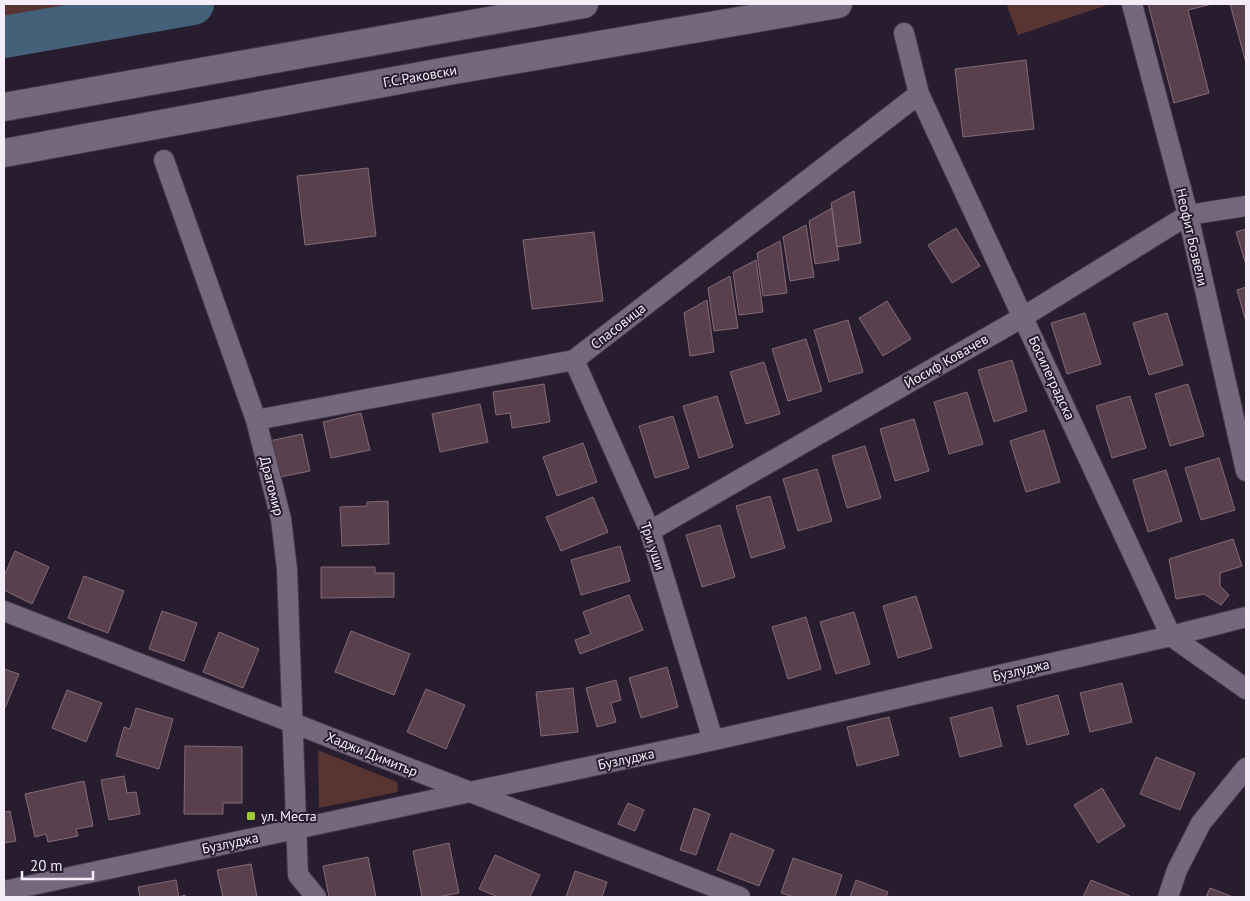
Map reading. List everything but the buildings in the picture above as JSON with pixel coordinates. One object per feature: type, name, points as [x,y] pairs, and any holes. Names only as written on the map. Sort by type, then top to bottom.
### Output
[{"type":"street","points":[[4,107],[584,4]]},
{"type":"street","name":"Г.С.Раковски","points":[[4,153],[457,69],[838,4]]},
{"type":"street","name":"Неофит Бозвели","points":[[1132,4],[1188,216],[1246,471]]},
{"type":"street","name":"Босилеградска","points":[[904,33],[919,94],[1171,636],[1246,689]]},
{"type":"street","name":"Спасовица","points":[[256,420],[574,360],[919,94]]},
{"type":"street","name":"Драгомир","points":[[164,160],[256,420],[281,519],[287,569],[298,875],[316,897]]},
{"type":"street","name":"Йосиф Ковачев","points":[[650,531],[1023,317],[1188,216],[1246,206]]},
{"type":"street","name":"Три уши","points":[[574,360],[650,531],[713,740]]},
{"type":"street","name":"Хаджи Димитър","points":[[4,611],[740,897]]},
{"type":"street","name":"Бузлуджа","points":[[4,891],[713,740],[1171,636],[1246,617]]},
{"type":"street","points":[[1168,897],[1177,870],[1202,823],[1246,768]]},
{"type":"shaded area","points":[[4,4],[194,4],[4,37]]},
{"type":"shaded area","points":[[1013,4],[1110,4],[1018,35],[1007,6]]},
{"type":"shaded area","points":[[318,750],[397,782],[398,792],[319,808]]},
{"type":"waterway","points":[[4,37],[193,4]]},
{"type":"place","name":"ул. Места","points":[[251,816]]}]
